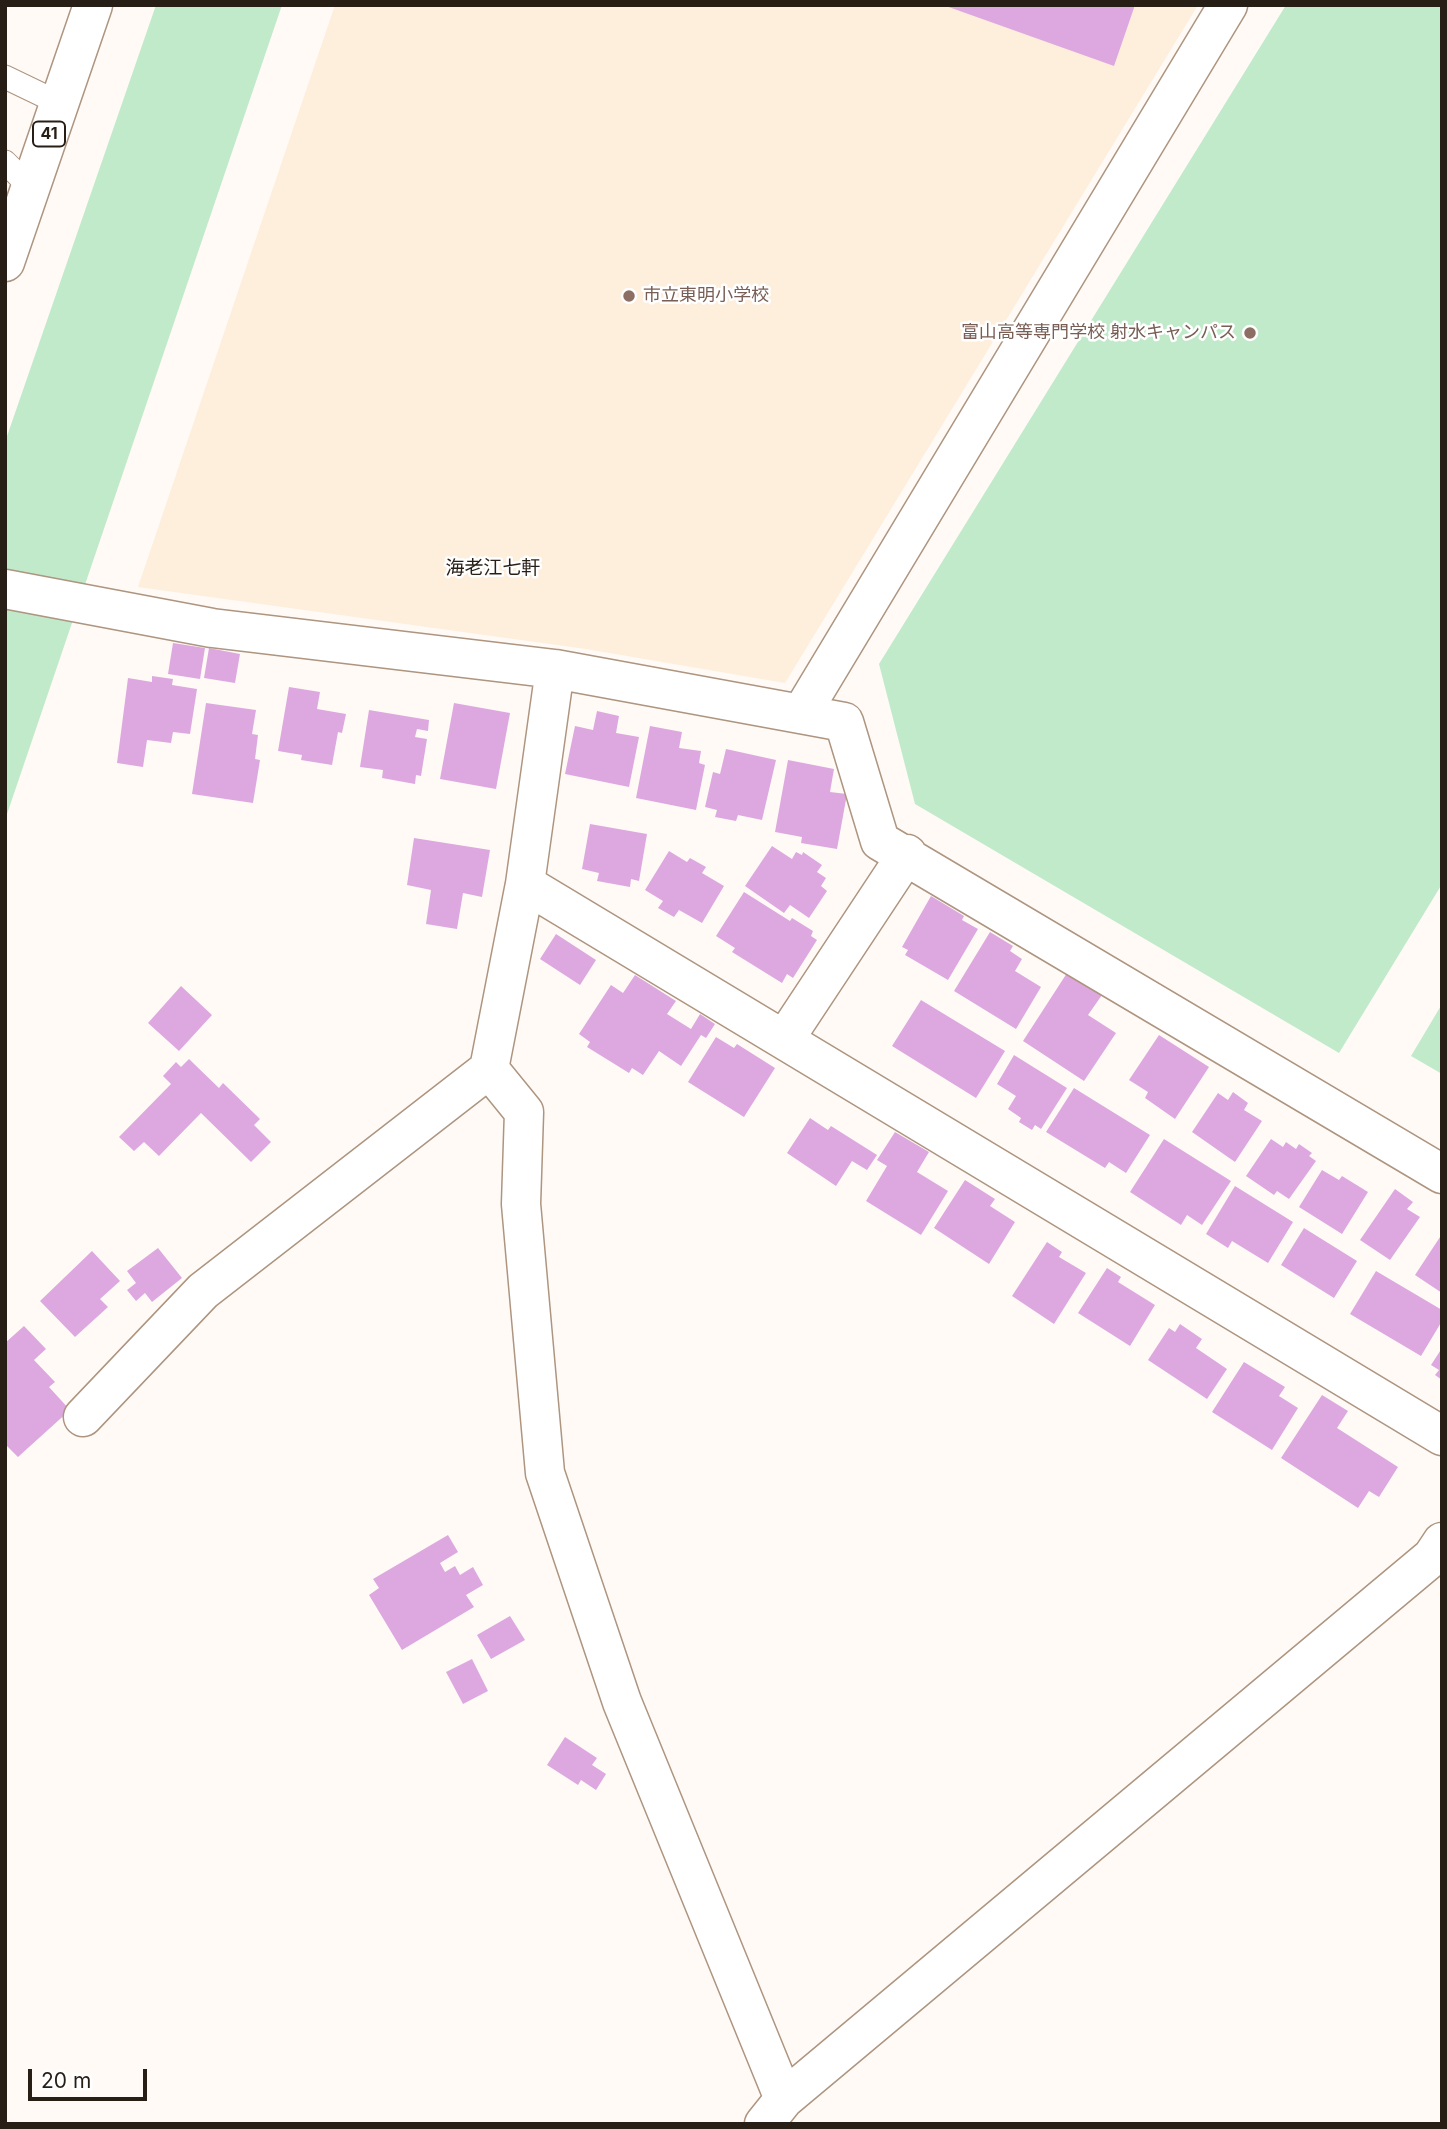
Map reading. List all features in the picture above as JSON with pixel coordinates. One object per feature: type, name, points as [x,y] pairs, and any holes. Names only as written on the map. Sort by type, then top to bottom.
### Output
[{"type":"street","name":"41","points":[[5,262],[18,175],[59,103],[93,5]]},
{"type":"street","points":[[801,714],[1228,5]]},
{"type":"street","points":[[5,589],[212,628],[555,669],[844,722],[880,841],[907,854],[1442,1174]]},
{"type":"street","points":[[83,1417],[203,1291],[489,1069],[525,884],[555,669]]},
{"type":"street","points":[[784,1040],[907,854]]},
{"type":"street","points":[[525,884],[1442,1436]]},
{"type":"street","points":[[489,1069],[524,1112],[521,1204],[545,1473],[622,1702],[774,2111],[1432,1557],[1442,1542]]},
{"type":"lane","points":[[5,77],[59,103]]},
{"type":"shaded area","name":"市立東明小学校","points":[[335,5],[1198,5],[785,683],[586,649],[138,587]]},
{"type":"green space","points":[[156,5],[282,5],[5,820],[5,442]]},
{"type":"green space","name":"富山高等専門学校 射水キャンパス","points":[[1286,5],[1442,5],[1442,884],[1339,1053],[915,804],[879,664]]},
{"type":"green space","points":[[1442,1004],[1442,1074],[1411,1056]]},
{"type":"building","points":[[943,5],[1135,5],[1114,66]]},
{"type":"building","points":[[173,643],[205,648],[200,679],[168,674]]},
{"type":"building","points":[[209,648],[240,654],[235,683],[204,678]]},
{"type":"building","points":[[152,676],[173,679],[172,685],[197,689],[190,734],[173,732],[171,743],[147,740],[143,767],[117,763],[128,678],[152,682]]},
{"type":"building","points":[[289,687],[320,692],[317,709],[346,714],[342,733],[338,732],[332,765],[301,760],[302,755],[278,751]]},
{"type":"building","points":[[206,703],[256,710],[252,734],[258,735],[255,759],[260,760],[253,803],[192,794]]},
{"type":"building","points":[[454,703],[510,713],[496,789],[440,779]]},
{"type":"building","points":[[369,710],[429,720],[428,731],[417,729],[415,737],[427,739],[421,776],[416,775],[415,784],[382,778],[383,770],[360,767]]},
{"type":"building","points":[[597,711],[619,716],[616,733],[639,737],[629,787],[565,774],[575,726],[593,730]]},
{"type":"building","points":[[650,726],[682,732],[679,748],[701,751],[699,763],[705,765],[696,810],[636,798]]},
{"type":"building","points":[[726,749],[776,760],[762,820],[738,815],[736,821],[715,817],[717,810],[705,807],[713,772],[720,774]]},
{"type":"building","points":[[788,760],[834,769],[830,792],[847,794],[837,849],[801,843],[802,837],[775,832]]},
{"type":"building","points":[[590,824],[647,834],[639,881],[631,879],[630,887],[597,881],[599,873],[582,869]]},
{"type":"building","points":[[414,838],[490,850],[482,897],[463,893],[457,929],[426,924],[431,890],[407,885]]},
{"type":"building","points":[[772,846],[792,859],[796,852],[802,855],[803,852],[822,865],[817,872],[826,878],[821,886],[827,891],[809,918],[790,905],[784,913],[745,886]]},
{"type":"building","points":[[669,851],[687,862],[690,858],[706,867],[702,873],[724,886],[702,923],[679,910],[674,917],[658,908],[663,901],[645,890]]},
{"type":"building","points":[[744,892],[790,921],[792,918],[813,931],[811,936],[817,940],[793,978],[787,974],[782,983],[732,952],[735,948],[716,936]]},
{"type":"building","points":[[931,896],[964,916],[962,920],[978,929],[948,980],[905,955],[908,950],[902,947]]},
{"type":"building","points":[[990,932],[1013,946],[1010,951],[1022,959],[1015,971],[1041,987],[1016,1029],[954,991]]},
{"type":"building","points":[[556,934],[596,960],[580,985],[540,959]]},
{"type":"building","points":[[1067,973],[1102,995],[1088,1015],[1116,1033],[1084,1081],[1023,1041]]},
{"type":"building","points":[[635,975],[676,1001],[667,1014],[691,1029],[700,1014],[715,1024],[706,1038],[701,1035],[681,1066],[659,1051],[643,1075],[632,1068],[629,1073],[587,1047],[590,1042],[579,1034],[611,985],[623,993]]},
{"type":"building","points":[[181,986],[212,1015],[179,1051],[148,1023]]},
{"type":"building","points":[[921,1000],[1005,1051],[976,1098],[892,1046]]},
{"type":"building","points":[[1159,1035],[1209,1067],[1175,1119],[1145,1098],[1148,1092],[1129,1080]]},
{"type":"building","points":[[716,1037],[734,1048],[737,1044],[775,1068],[744,1117],[688,1082]]},
{"type":"building","points":[[1014,1055],[1067,1088],[1041,1129],[1035,1125],[1032,1130],[1019,1122],[1021,1118],[1008,1109],[1016,1096],[997,1084]]},
{"type":"building","points":[[189,1059],[219,1088],[223,1083],[260,1119],[254,1125],[271,1142],[251,1162],[201,1113],[159,1156],[144,1142],[134,1151],[119,1137],[171,1084],[163,1076],[176,1062],[181,1067]]},
{"type":"building","points":[[1074,1088],[1150,1135],[1126,1173],[1109,1162],[1105,1168],[1046,1132]]},
{"type":"building","points":[[1233,1092],[1248,1103],[1244,1110],[1262,1121],[1235,1162],[1192,1132],[1218,1093],[1228,1100]]},
{"type":"building","points":[[810,1118],[828,1130],[831,1126],[877,1155],[867,1170],[852,1161],[836,1186],[787,1153]]},
{"type":"building","points":[[895,1132],[929,1152],[917,1172],[948,1191],[921,1235],[866,1201],[887,1166],[877,1160]]},
{"type":"building","points":[[1164,1139],[1231,1181],[1202,1225],[1187,1215],[1181,1225],[1130,1192]]},
{"type":"building","points":[[1271,1139],[1283,1147],[1286,1142],[1296,1149],[1299,1144],[1312,1153],[1309,1156],[1316,1161],[1289,1199],[1277,1191],[1274,1195],[1246,1176]]},
{"type":"building","points":[[1322,1170],[1339,1180],[1342,1176],[1368,1192],[1342,1234],[1299,1207]]},
{"type":"building","points":[[965,1180],[995,1199],[990,1206],[1015,1222],[989,1264],[934,1228]]},
{"type":"building","points":[[1235,1186],[1293,1222],[1268,1263],[1232,1241],[1228,1248],[1206,1234]]},
{"type":"building","points":[[1395,1189],[1413,1202],[1407,1209],[1420,1217],[1390,1260],[1360,1240]]},
{"type":"building","points":[[1304,1228],[1357,1261],[1334,1298],[1281,1265]]},
{"type":"building","points":[[1442,1234],[1442,1293],[1415,1275]]},
{"type":"building","points":[[1047,1242],[1062,1252],[1059,1257],[1086,1273],[1054,1324],[1012,1296]]},
{"type":"building","points":[[158,1248],[182,1278],[152,1302],[145,1293],[136,1301],[127,1290],[136,1283],[127,1271]]},
{"type":"building","points":[[92,1251],[120,1281],[100,1299],[108,1307],[75,1337],[40,1301]]},
{"type":"building","points":[[1107,1268],[1121,1277],[1118,1282],[1155,1305],[1130,1346],[1078,1313]]},
{"type":"building","points":[[1376,1271],[1442,1310],[1442,1321],[1421,1356],[1350,1314]]},
{"type":"building","points":[[1180,1324],[1202,1339],[1196,1348],[1227,1369],[1207,1399],[1148,1360],[1169,1328],[1175,1332]]},
{"type":"building","points":[[24,1326],[46,1349],[34,1360],[55,1382],[49,1387],[70,1410],[18,1457],[5,1444],[5,1343]]},
{"type":"building","points":[[1442,1348],[1442,1380],[1435,1375],[1439,1370],[1431,1365]]},
{"type":"building","points":[[1244,1362],[1285,1387],[1279,1396],[1298,1408],[1272,1450],[1212,1412]]},
{"type":"building","points":[[1322,1395],[1348,1411],[1337,1428],[1398,1467],[1379,1497],[1369,1491],[1358,1508],[1281,1458]]},
{"type":"building","points":[[448,1535],[458,1552],[440,1563],[445,1572],[455,1566],[460,1575],[473,1567],[483,1585],[466,1595],[474,1607],[402,1650],[369,1595],[379,1588],[373,1579]]},
{"type":"building","points":[[510,1616],[525,1640],[491,1659],[477,1635]]},
{"type":"building","points":[[472,1659],[488,1691],[463,1704],[446,1672]]},
{"type":"building","points":[[565,1737],[597,1758],[592,1765],[606,1774],[596,1790],[581,1780],[578,1785],[547,1765]]},
{"type":"place","name":"市立東明小学校","points":[[629,296]]},
{"type":"place","name":"富山高等専門学校 射水キャンパス","points":[[1250,333]]},
{"type":"district","name":"海老江七軒","points":[[493,568]]}]
